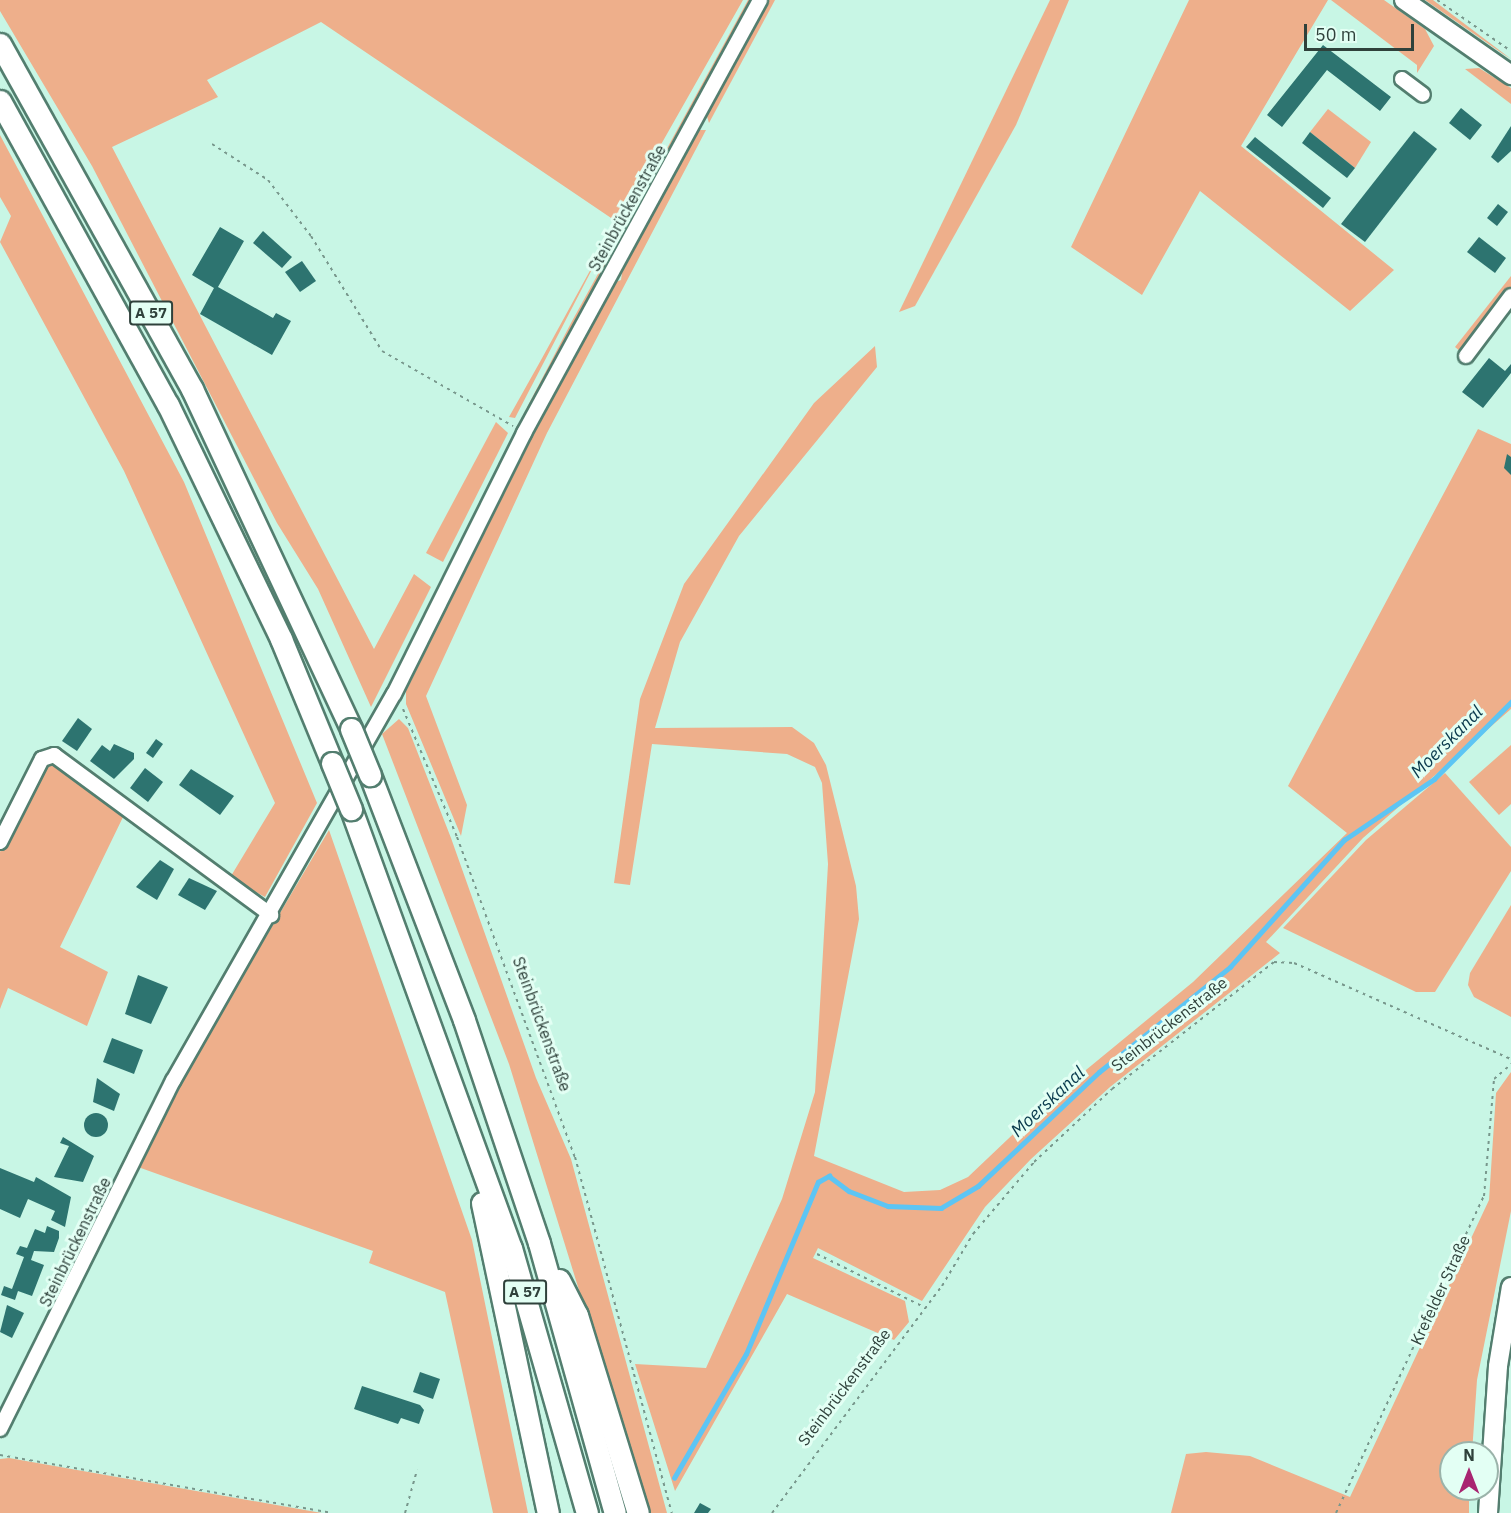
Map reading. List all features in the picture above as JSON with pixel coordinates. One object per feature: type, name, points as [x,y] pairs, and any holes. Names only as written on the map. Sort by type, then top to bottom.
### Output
[{"type":"highway","name":"A 57","points":[[0,44],[192,389],[351,729],[464,1020],[539,1243],[615,1513]]},
{"type":"highway","name":"A 57","points":[[0,101],[168,405],[281,639],[351,809],[511,1248],[586,1513]]},
{"type":"highway","points":[[449,1074],[533,1429],[556,1513]]},
{"type":"highway","points":[[539,1243],[578,1315],[638,1513]]},
{"type":"highway","points":[[533,1429],[548,1513]]},
{"type":"main road","points":[[1404,0],[1511,75]]},
{"type":"main road","points":[[1488,1513],[1497,1378],[1511,1287]]},
{"type":"street","name":"Steinbrückenstraße","points":[[0,1430],[173,1081],[271,915],[394,694],[524,433],[760,0]]},
{"type":"street","points":[[1402,79],[1423,95]]},
{"type":"street","points":[[1466,356],[1511,296]]},
{"type":"street","points":[[0,842],[42,759],[54,755],[271,915]]},
{"type":"path","points":[[1437,0],[1511,51]]},
{"type":"path","points":[[212,144],[268,180],[311,236],[382,351],[524,433]]},
{"type":"path","name":"Steinbrückenstraße","points":[[394,694],[457,837],[575,1157],[672,1513]]},
{"type":"path","name":"Steinbrückenstraße","points":[[772,1513],[924,1307],[973,1234],[1034,1161],[1112,1089],[1274,962],[1294,963],[1511,1059]]},
{"type":"path","name":"Krefelder Straße","points":[[1336,1513],[1484,1196],[1494,1079],[1511,1064]]},
{"type":"path","points":[[817,1254],[924,1307]]},
{"type":"path","points":[[0,1455],[331,1513]]},
{"type":"path","points":[[405,1513],[417,1470]]},
{"type":"shaded area","points":[[0,0],[743,0],[617,222],[321,22],[207,80],[218,97],[112,147],[374,649],[414,574],[431,587],[371,707],[318,589],[277,523],[92,166],[0,11]]},
{"type":"shaded area","points":[[748,0],[752,0],[629,218]]},
{"type":"shaded area","points":[[768,0],[775,0],[709,123],[706,113]]},
{"type":"shaded area","points":[[1050,0],[1069,0],[1016,125],[915,306],[899,312]]},
{"type":"shaded area","points":[[1189,0],[1328,0],[1241,146],[1394,270],[1350,311],[1200,191],[1142,295],[1071,247]]},
{"type":"shaded area","points":[[1331,0],[1384,0],[1425,29],[1434,46],[1417,73],[1417,65]]},
{"type":"shaded area","points":[[1425,0],[1433,0],[1511,59],[1503,54]]},
{"type":"shaded area","points":[[1479,68],[1511,88],[1511,104],[1465,69]]},
{"type":"shaded area","points":[[1328,109],[1371,142],[1355,168],[1310,132]]},
{"type":"shaded area","points":[[696,130],[706,130],[547,433],[426,696],[467,805],[461,836],[406,704],[406,691],[534,430],[613,283],[621,280],[623,266]]},
{"type":"shaded area","points":[[0,135],[184,482],[317,803],[265,897],[226,876],[231,876],[275,803],[124,471],[0,242],[11,216],[0,197]]},
{"type":"shaded area","points":[[615,225],[515,418],[509,417],[541,360]]},
{"type":"shaded area","points":[[621,232],[624,234],[521,419],[571,323]]},
{"type":"shaded area","points":[[1511,276],[1511,287],[1460,351],[1455,347]]},
{"type":"shaded area","points":[[875,346],[877,367],[739,536],[680,642],[655,728],[792,727],[814,743],[826,765],[856,886],[859,919],[814,1156],[904,1192],[940,1190],[968,1177],[1047,1102],[1193,982],[1347,833],[1288,786],[1478,429],[1511,444],[1511,709],[1363,838],[1266,942],[1280,953],[1110,1087],[1031,1159],[985,1207],[922,1301],[818,1248],[813,1258],[905,1301],[909,1322],[894,1340],[787,1294],[675,1491],[635,1364],[706,1368],[782,1199],[815,1092],[828,864],[822,783],[815,767],[787,754],[652,744],[630,885],[614,883],[640,699],[684,584],[814,403]]},
{"type":"shaded area","points":[[496,422],[508,433],[443,562],[426,553]]},
{"type":"shaded area","points":[[399,719],[408,728],[451,838],[536,1078],[571,1159],[667,1513],[648,1513],[509,1064],[382,734]]},
{"type":"shaded area","points":[[1511,745],[1511,804],[1499,815],[1469,782]]},
{"type":"shaded area","points":[[53,762],[124,815],[60,947],[108,972],[87,1026],[8,988],[0,1009],[0,852],[44,766]]},
{"type":"shaded area","points":[[1445,773],[1511,847],[1511,871],[1435,992],[1416,992],[1283,928],[1366,840]]},
{"type":"shaded area","points":[[329,830],[472,1240],[528,1513],[493,1513],[445,1292],[369,1263],[373,1251],[138,1167],[183,1077]]},
{"type":"shaded area","points":[[1511,905],[1511,1017],[1474,997],[1468,985],[1470,973]]},
{"type":"shaded area","points":[[1511,1072],[1511,1211],[1477,1380],[1473,1441],[1439,1441],[1439,1501],[1469,1501],[1469,1513],[1171,1513],[1186,1454],[1206,1452],[1250,1456],[1350,1497],[1489,1200],[1496,1093]]},
{"type":"shaded area","points":[[9,1458],[322,1513],[0,1513],[0,1459]]},
{"type":"building","points":[[1323,45],[1391,97],[1380,111],[1327,70],[1282,127],[1267,115]]},
{"type":"building","points":[[1461,108],[1482,125],[1470,140],[1449,123]]},
{"type":"building","points":[[1511,126],[1511,151],[1498,163],[1491,157]]},
{"type":"building","points":[[1414,131],[1437,149],[1365,242],[1341,224]]},
{"type":"building","points":[[1310,132],[1355,168],[1347,178],[1302,143]]},
{"type":"building","points":[[1255,137],[1331,198],[1323,208],[1246,147]]},
{"type":"building","points":[[1498,204],[1508,212],[1497,226],[1487,218]]},
{"type":"building","points":[[220,227],[244,241],[218,287],[273,318],[276,313],[291,321],[272,355],[200,314],[214,288],[192,275]]},
{"type":"building","points":[[263,231],[292,257],[282,268],[253,243]]},
{"type":"building","points":[[1479,237],[1506,258],[1495,273],[1467,252]]},
{"type":"building","points":[[302,261],[316,281],[300,292],[285,272]]},
{"type":"building","points":[[1489,358],[1505,371],[1511,364],[1511,373],[1483,408],[1462,392]]},
{"type":"building","points":[[1507,454],[1511,457],[1511,475],[1504,468]]},
{"type":"building","points":[[78,718],[92,729],[77,751],[62,741]]},
{"type":"building","points":[[156,739],[163,744],[153,758],[146,753]]},
{"type":"building","points":[[114,744],[134,753],[134,759],[114,779],[90,761],[102,745],[110,751]]},
{"type":"building","points":[[145,768],[163,782],[148,802],[130,788]]},
{"type":"building","points":[[191,769],[234,796],[220,815],[179,785]]},
{"type":"building","points":[[160,860],[174,869],[157,900],[136,887]]},
{"type":"building","points":[[189,878],[217,891],[205,910],[178,895]]},
{"type":"building","points":[[138,975],[168,987],[151,1024],[125,1014]]},
{"type":"building","points":[[112,1038],[143,1050],[134,1074],[103,1062]]},
{"type":"building","points":[[97,1078],[120,1094],[114,1111],[93,1102]]},
{"type":"building","points":[[91,1113],[101,1113],[108,1120],[108,1130],[101,1137],[91,1137],[84,1130],[84,1120]]},
{"type":"building","points":[[63,1137],[94,1156],[83,1182],[54,1177],[69,1146],[60,1143]]},
{"type":"building","points":[[0,1168],[34,1182],[36,1177],[71,1197],[65,1227],[51,1220],[55,1211],[28,1199],[20,1218],[0,1209]]},
{"type":"building","points":[[47,1226],[59,1231],[59,1238],[54,1252],[34,1251],[31,1260],[44,1265],[32,1296],[18,1291],[15,1300],[1,1295],[4,1286],[12,1289],[24,1257],[16,1254],[20,1246],[27,1248],[35,1229],[45,1233]]},
{"type":"building","points":[[7,1305],[24,1313],[12,1338],[0,1332]]},
{"type":"building","points":[[420,1372],[440,1379],[433,1399],[413,1392]]},
{"type":"building","points":[[362,1386],[420,1405],[424,1410],[419,1424],[401,1418],[398,1424],[354,1409]]},
{"type":"building","points":[[700,1503],[711,1509],[708,1513],[694,1513]]},
{"type":"waterway","name":"Moerskanal","points":[[674,1478],[746,1354],[818,1182],[829,1176],[849,1191],[888,1206],[941,1208],[978,1186],[1099,1072],[1230,967],[1344,840],[1434,779],[1511,702]]}]
